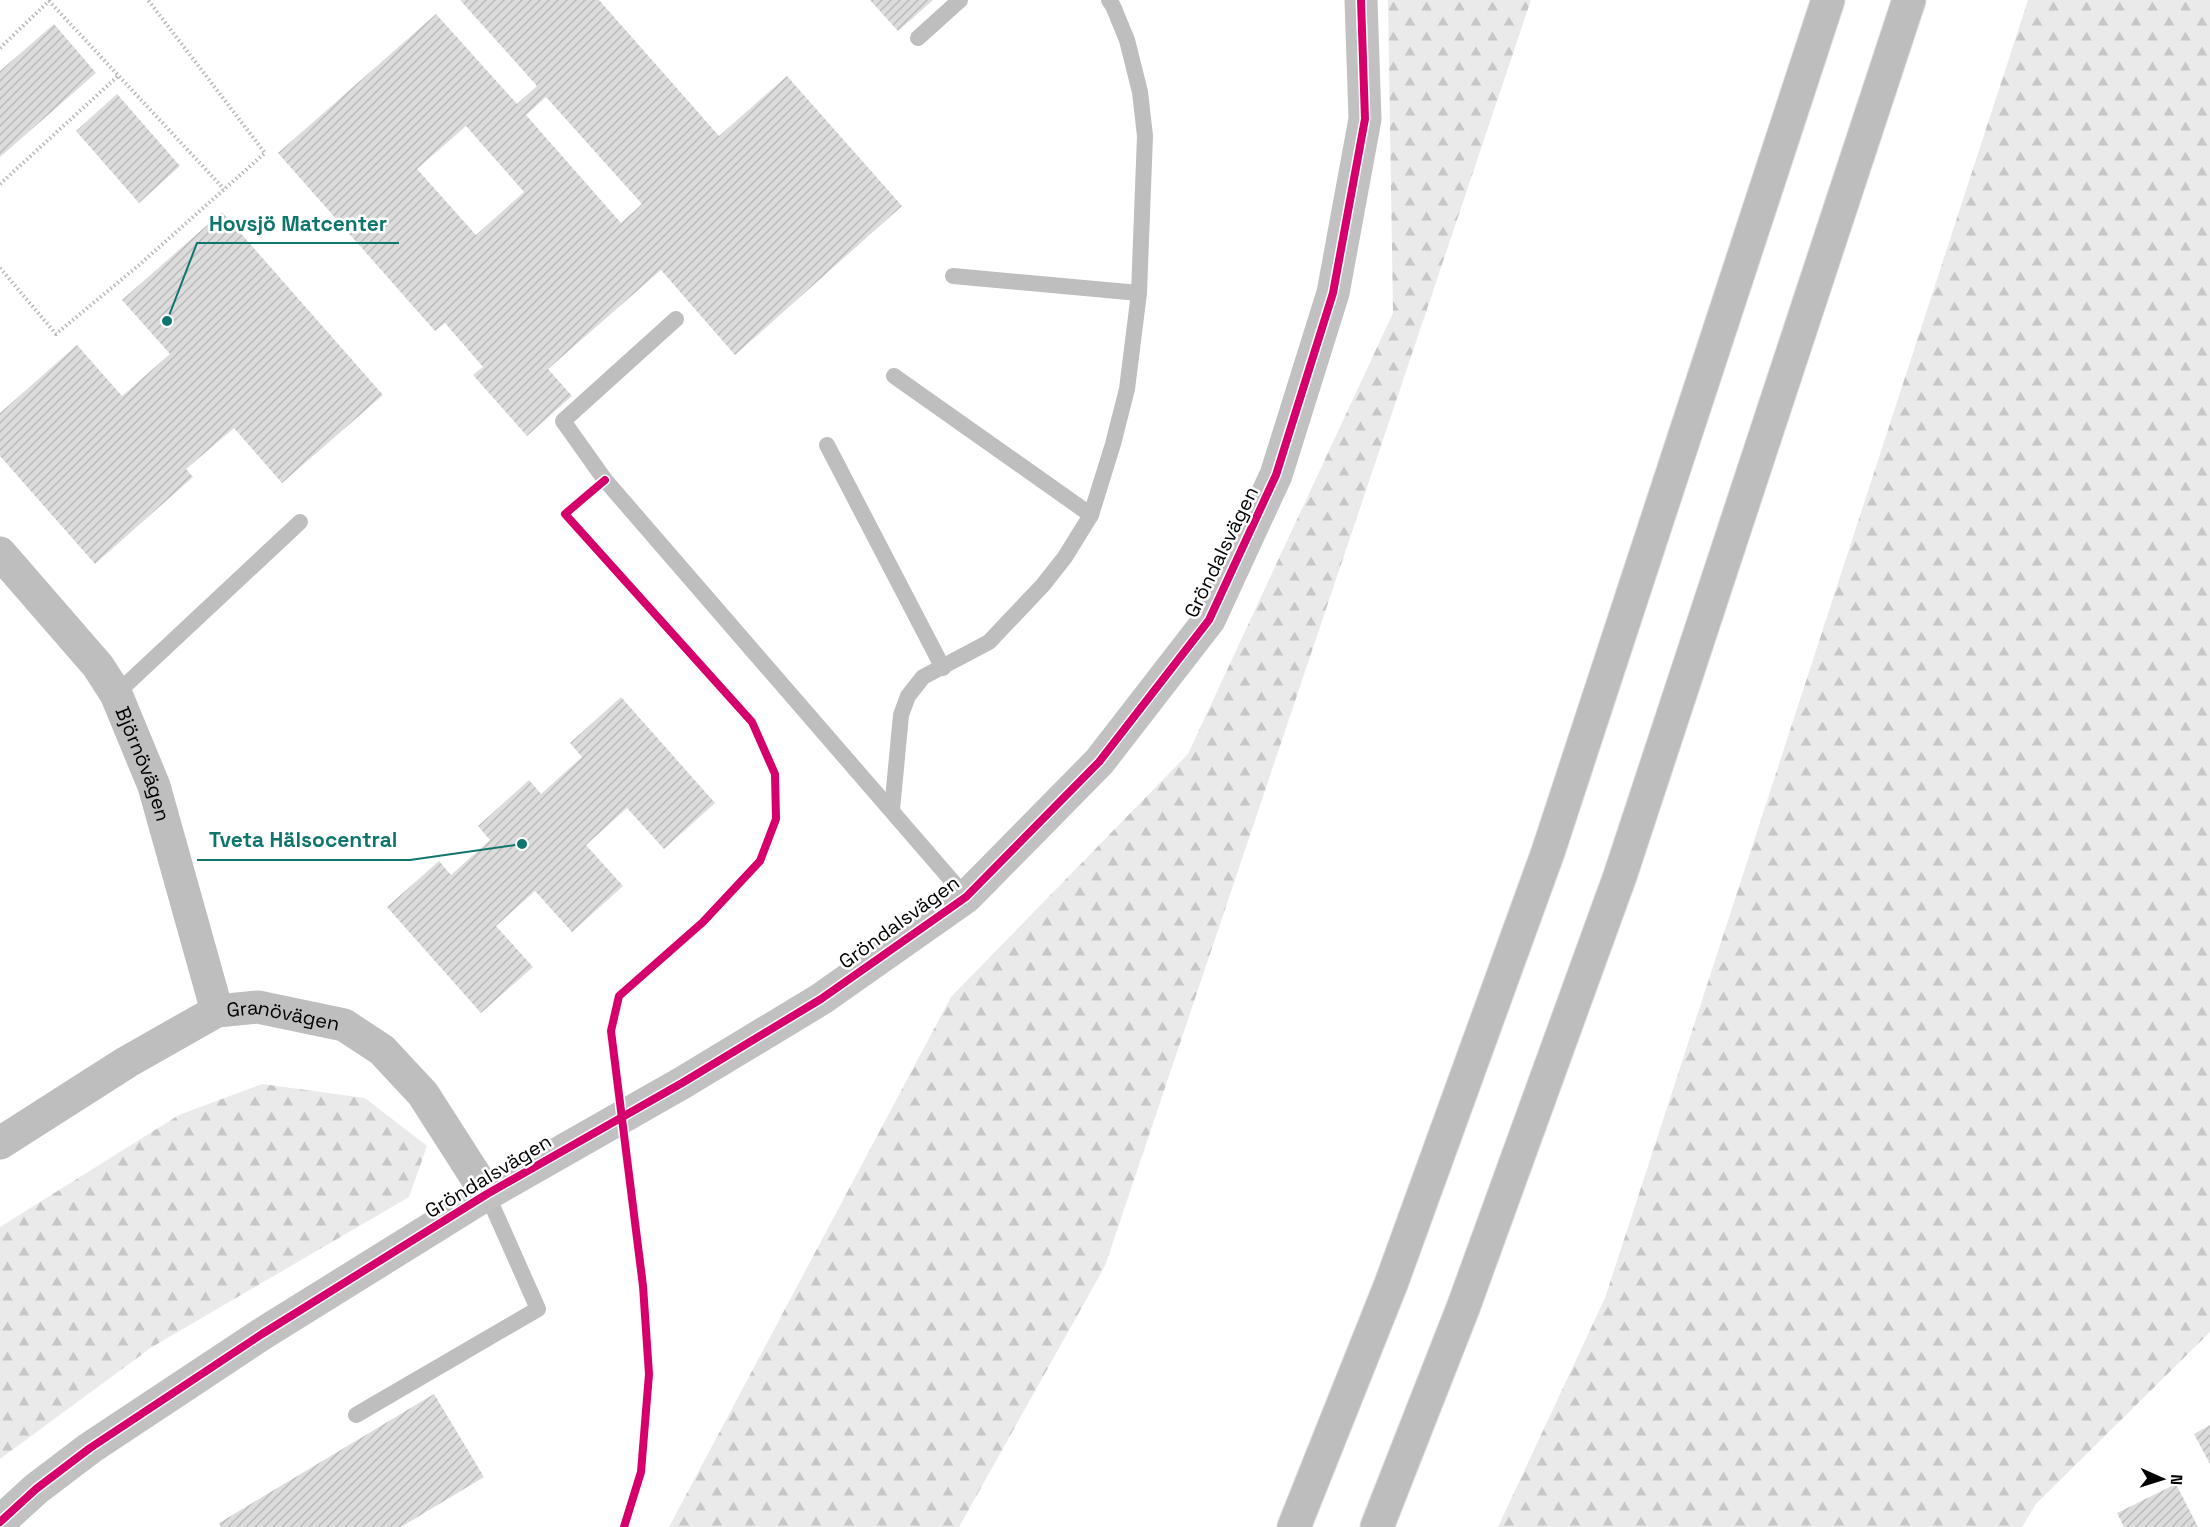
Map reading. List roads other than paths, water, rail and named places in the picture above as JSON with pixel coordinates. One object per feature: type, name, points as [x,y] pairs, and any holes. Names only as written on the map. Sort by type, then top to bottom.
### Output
[{"type":"highway","points":[[1294,1527],[1390,1284],[1548,852],[1828,0]]},
{"type":"highway","points":[[1377,1527],[1463,1308],[1620,876],[1909,0]]},
{"type":"street","name":"Gröndalsvägen","points":[[0,1522],[36,1489],[90,1448],[261,1334],[487,1194],[682,1083],[821,999],[966,897],[1099,762],[1209,620],[1276,475],[1333,293],[1365,119],[1361,0]]},
{"type":"street","name":"Björnövägen","points":[[0,553],[98,666],[116,693],[154,786],[217,1011]]},
{"type":"street","name":"Granövägen","points":[[0,1143],[127,1062],[217,1011],[258,1007],[344,1025],[382,1050],[423,1094],[487,1194]]},
{"type":"lane","points":[[918,38],[960,0]]},
{"type":"lane","points":[[892,810],[901,715],[908,696],[923,677],[989,642],[1054,571],[1091,515],[1113,444],[1127,389],[1138,293],[1145,136],[1140,92],[1127,40],[1109,0]]},
{"type":"lane","points":[[953,276],[1138,293]]},
{"type":"lane","points":[[675,319],[563,421],[605,480],[966,897]]},
{"type":"lane","points":[[894,376],[1091,515]]},
{"type":"lane","points":[[827,444],[943,668]]},
{"type":"lane","points":[[116,693],[300,522]]},
{"type":"lane","points":[[356,1415],[538,1309],[487,1194]]},
{"type":"place","name":"Hovsjö Matcenter","points":[[167,321]]},
{"type":"place","name":"Tveta Hälsocentral","points":[[522,844]]}]
